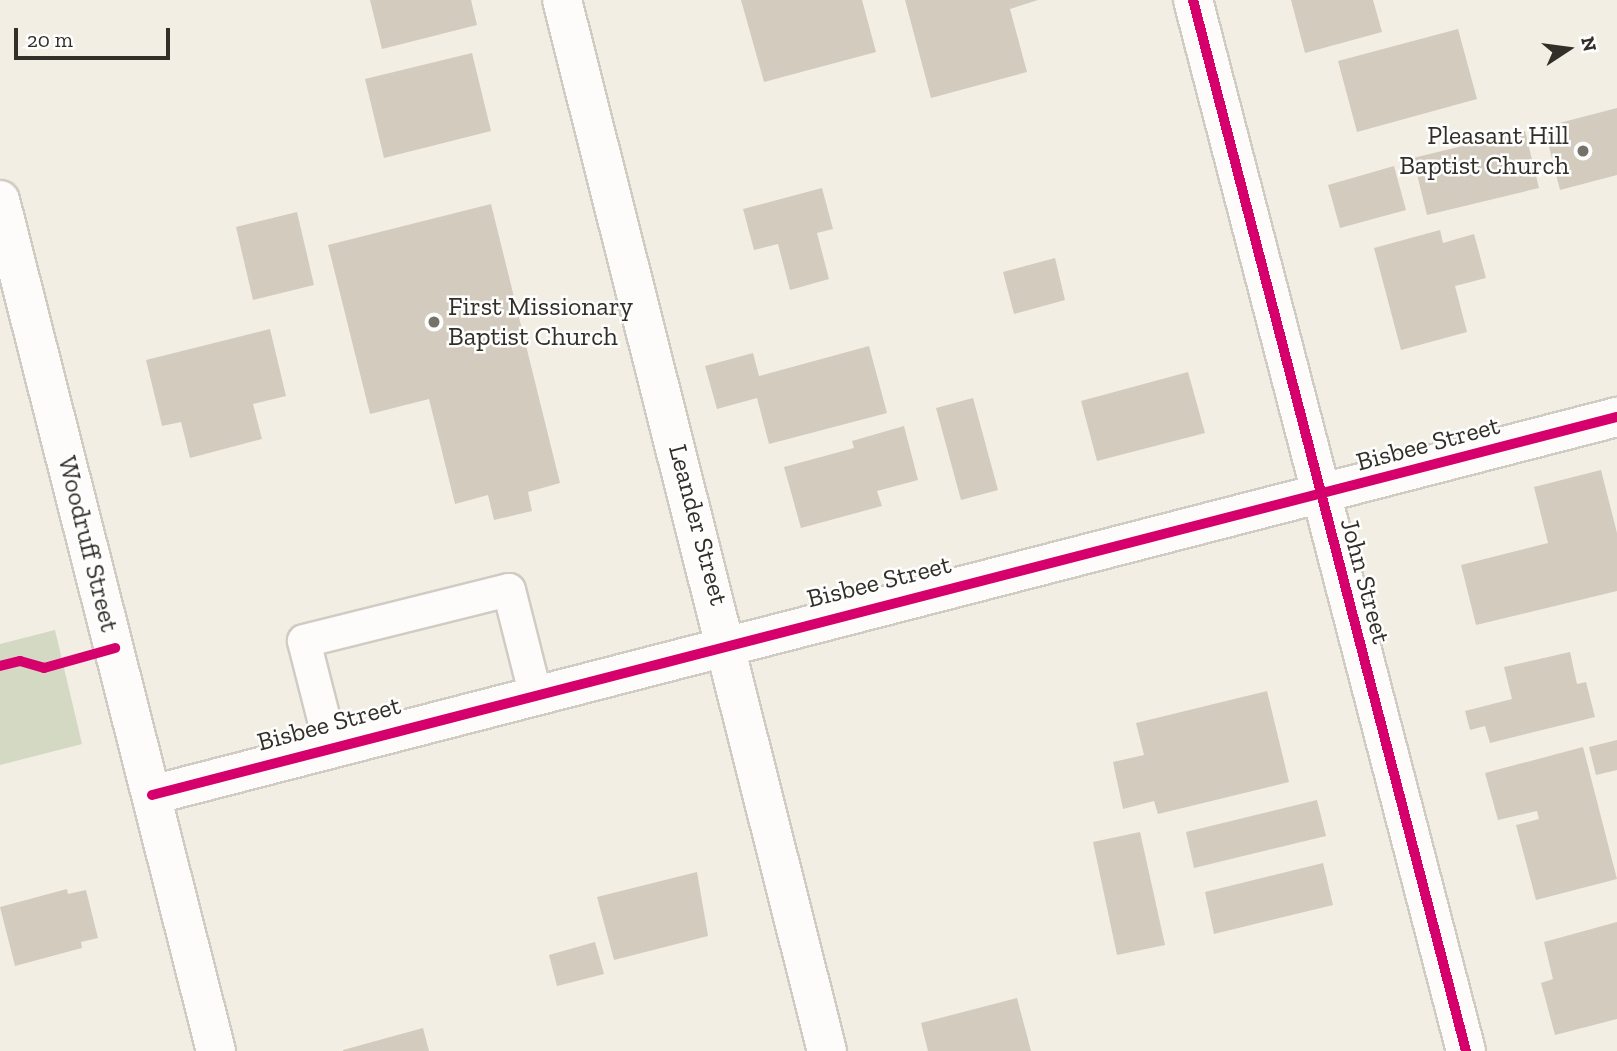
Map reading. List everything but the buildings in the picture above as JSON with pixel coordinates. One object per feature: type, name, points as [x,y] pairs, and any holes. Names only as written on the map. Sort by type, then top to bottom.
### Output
[{"type":"street","name":"Leander Street","points":[[562,0],[728,643],[827,1051]]},
{"type":"street","name":"John Street","points":[[1193,0],[1319,497],[1466,1051]]},
{"type":"street","name":"Woodruff Street","points":[[0,200],[216,1051]]},
{"type":"street","name":"Bisbee Street","points":[[152,795],[728,643],[1319,497],[1617,417]]},
{"type":"lane","points":[[331,747],[304,641],[509,590],[535,693]]},
{"type":"green space","points":[[55,630],[82,744],[0,765],[0,644]]},
{"type":"cycle path","points":[[1193,0],[1466,1051]]},
{"type":"cycle path","points":[[152,795],[1617,417]]},
{"type":"cycle path","points":[[0,666],[20,661],[44,668],[115,648]]},
{"type":"place","name":"Pleasant Hill Baptist Church","points":[[1583,151]]},
{"type":"place","name":"First Missionary Baptist Church","points":[[434,322]]}]
